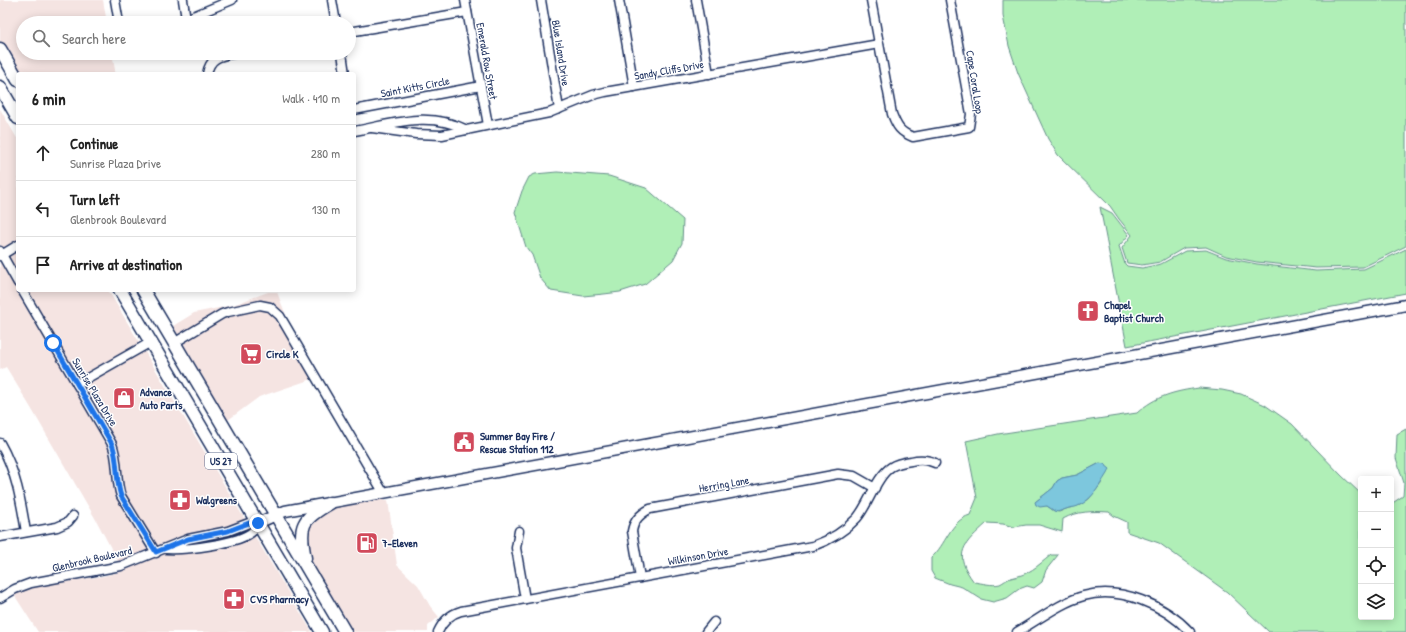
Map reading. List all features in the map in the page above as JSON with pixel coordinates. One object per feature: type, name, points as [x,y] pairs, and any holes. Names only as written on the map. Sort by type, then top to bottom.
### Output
[{"type":"highway","points":[[0,49],[16,77]]},
{"type":"highway","points":[[0,87],[16,115]]},
{"type":"highway","name":"US 27","points":[[121,292],[322,632]]},
{"type":"highway","name":"US 27","points":[[144,292],[345,632]]},
{"type":"highway","points":[[306,567],[302,543],[304,524],[315,512],[330,502]]},
{"type":"main road","points":[[258,523],[275,514],[285,511],[330,502],[1406,305]]},
{"type":"street","points":[[115,0],[118,16]]},
{"type":"street","points":[[183,0],[186,16]]},
{"type":"street","points":[[193,16],[232,0]]},
{"type":"street","points":[[332,0],[335,16]]},
{"type":"street","name":"Emerald Row Street","points":[[465,0],[488,125]]},
{"type":"street","name":"Blue Island Drive","points":[[541,0],[559,109]]},
{"type":"street","points":[[619,0],[634,87]]},
{"type":"street","points":[[696,0],[709,74]]},
{"type":"street","points":[[871,0],[879,44]]},
{"type":"street","name":"Cape Coral Loop","points":[[879,44],[892,114],[897,126],[905,134],[913,137],[969,127],[970,114],[950,0]]},
{"type":"street","points":[[356,31],[468,12]]},
{"type":"street","name":"Sandy Cliffs Drive","points":[[372,128],[423,135],[442,135],[549,113],[593,95],[879,44]]},
{"type":"street","points":[[208,72],[211,63],[214,60]]},
{"type":"street","points":[[343,60],[345,72]]},
{"type":"street","name":"Saint Kitts Circle","points":[[356,110],[481,86]]},
{"type":"street","name":"Sandy Cliffs Drive","points":[[356,131],[411,119],[455,124],[467,130]]},
{"type":"street","points":[[423,135],[426,129],[425,120]]},
{"type":"street","points":[[16,246],[1,254],[16,280]]},
{"type":"street","name":"Sunrise Plaza Drive","points":[[23,292],[115,450],[121,496],[156,552]]},
{"type":"street","points":[[174,343],[222,314],[254,306],[266,306],[270,308],[280,316],[383,492]]},
{"type":"street","points":[[77,384],[151,342]]},
{"type":"street","points":[[0,443],[16,478],[26,532]]},
{"type":"street","name":"Wilkinson Drive","points":[[438,632],[446,620],[456,613],[801,549],[820,544],[836,536],[852,522],[862,511],[883,475],[889,469],[896,465],[924,459],[935,463]]},
{"type":"street","name":"Herring Lane","points":[[640,578],[632,531],[638,518],[650,509],[842,474],[854,476],[875,488]]},
{"type":"street","points":[[0,537],[61,526],[68,522],[73,516]]},
{"type":"street","name":"Glenbrook Boulevard","points":[[0,598],[25,585],[121,566],[188,539],[228,531],[249,523],[258,523]]},
{"type":"street","points":[[519,531],[516,548],[525,599]]},
{"type":"street","points":[[1017,632],[1067,602],[1082,596],[1100,592],[1120,594],[1149,604],[1171,615],[1190,632]]},
{"type":"street","points":[[706,632],[714,622]]},
{"type":"shaded area","points":[[0,0],[103,0],[106,16],[16,16],[16,60],[113,60],[115,72],[17,72],[0,44]]},
{"type":"shaded area","points":[[0,109],[16,137],[16,292],[109,292],[312,632],[38,632],[13,593],[46,585],[104,576],[123,571],[95,518],[6,367],[0,370]]},
{"type":"shaded area","points":[[268,292],[277,292],[292,331],[308,360],[321,376],[259,397],[228,420],[173,326],[194,313],[233,305]]},
{"type":"shaded area","points":[[383,496],[385,500],[388,500],[397,565],[418,585],[430,606],[439,617],[428,626],[428,632],[353,632],[307,554],[307,526],[331,506]]},
{"type":"green space","points":[[1003,0],[1406,0],[1406,246],[1363,267],[1316,268],[1257,262],[1226,256],[1206,247],[1184,248],[1160,262],[1142,265],[1127,263],[1122,248],[1132,235],[1110,206],[1058,155],[1048,139],[1018,73],[1009,46],[1003,16]]},
{"type":"green space","points":[[557,172],[609,176],[646,188],[683,220],[682,243],[673,260],[645,284],[620,292],[583,296],[551,291],[540,278],[532,255],[526,247],[515,212],[522,191],[529,177],[535,174]]},
{"type":"green space","points":[[1100,207],[1112,213],[1129,235],[1119,246],[1127,266],[1142,268],[1161,264],[1185,251],[1206,250],[1226,258],[1257,264],[1316,271],[1364,269],[1406,249],[1406,293],[1127,346]]},
{"type":"green space","points":[[1199,388],[1222,390],[1241,394],[1265,405],[1292,424],[1358,491],[1358,620],[1394,620],[1394,502],[1403,496],[1404,483],[1396,458],[1397,434],[1406,429],[1406,632],[1269,632],[1227,592],[1159,543],[1127,532],[1127,522],[1109,512],[1085,512],[1068,516],[1063,519],[1062,532],[1039,525],[1014,527],[1003,524],[987,523],[967,543],[962,556],[967,572],[974,582],[994,585],[1000,584],[1010,578],[1028,572],[1051,555],[1058,555],[1046,570],[1042,582],[1034,588],[1027,586],[1019,589],[1007,598],[993,602],[981,599],[962,587],[935,578],[931,571],[931,558],[941,547],[958,522],[970,515],[977,498],[966,441],[998,434],[1137,413],[1158,398]],"holes":[[[1100,463],[1102,479],[1101,484],[1089,499],[1080,505],[1059,512],[1035,502],[1053,488],[1057,481],[1062,478],[1077,475]]]},
{"type":"water","points":[[1100,463],[1104,464],[1110,469],[1097,490],[1084,503],[1058,512],[1047,506],[1040,507],[1036,505],[1035,502],[1053,488],[1057,481],[1062,478],[1077,475]]},
{"type":"place","name":"Chapel Baptist Church","points":[[1088,311]]},
{"type":"place","name":"Circle K","points":[[251,354]]},
{"type":"place","name":"Advance Auto Parts","points":[[124,398]]},
{"type":"place","name":"Summer Bay Fire / Rescue Station 112","points":[[464,442]]},
{"type":"place","name":"Walgreens","points":[[180,500]]},
{"type":"place","name":"7-Eleven","points":[[367,543]]},
{"type":"place","name":"CVS Pharmacy","points":[[234,599]]},
{"type":"route","points":[[53,343],[115,450],[121,496],[156,552],[188,539],[228,531],[253,522],[258,523]]}]
